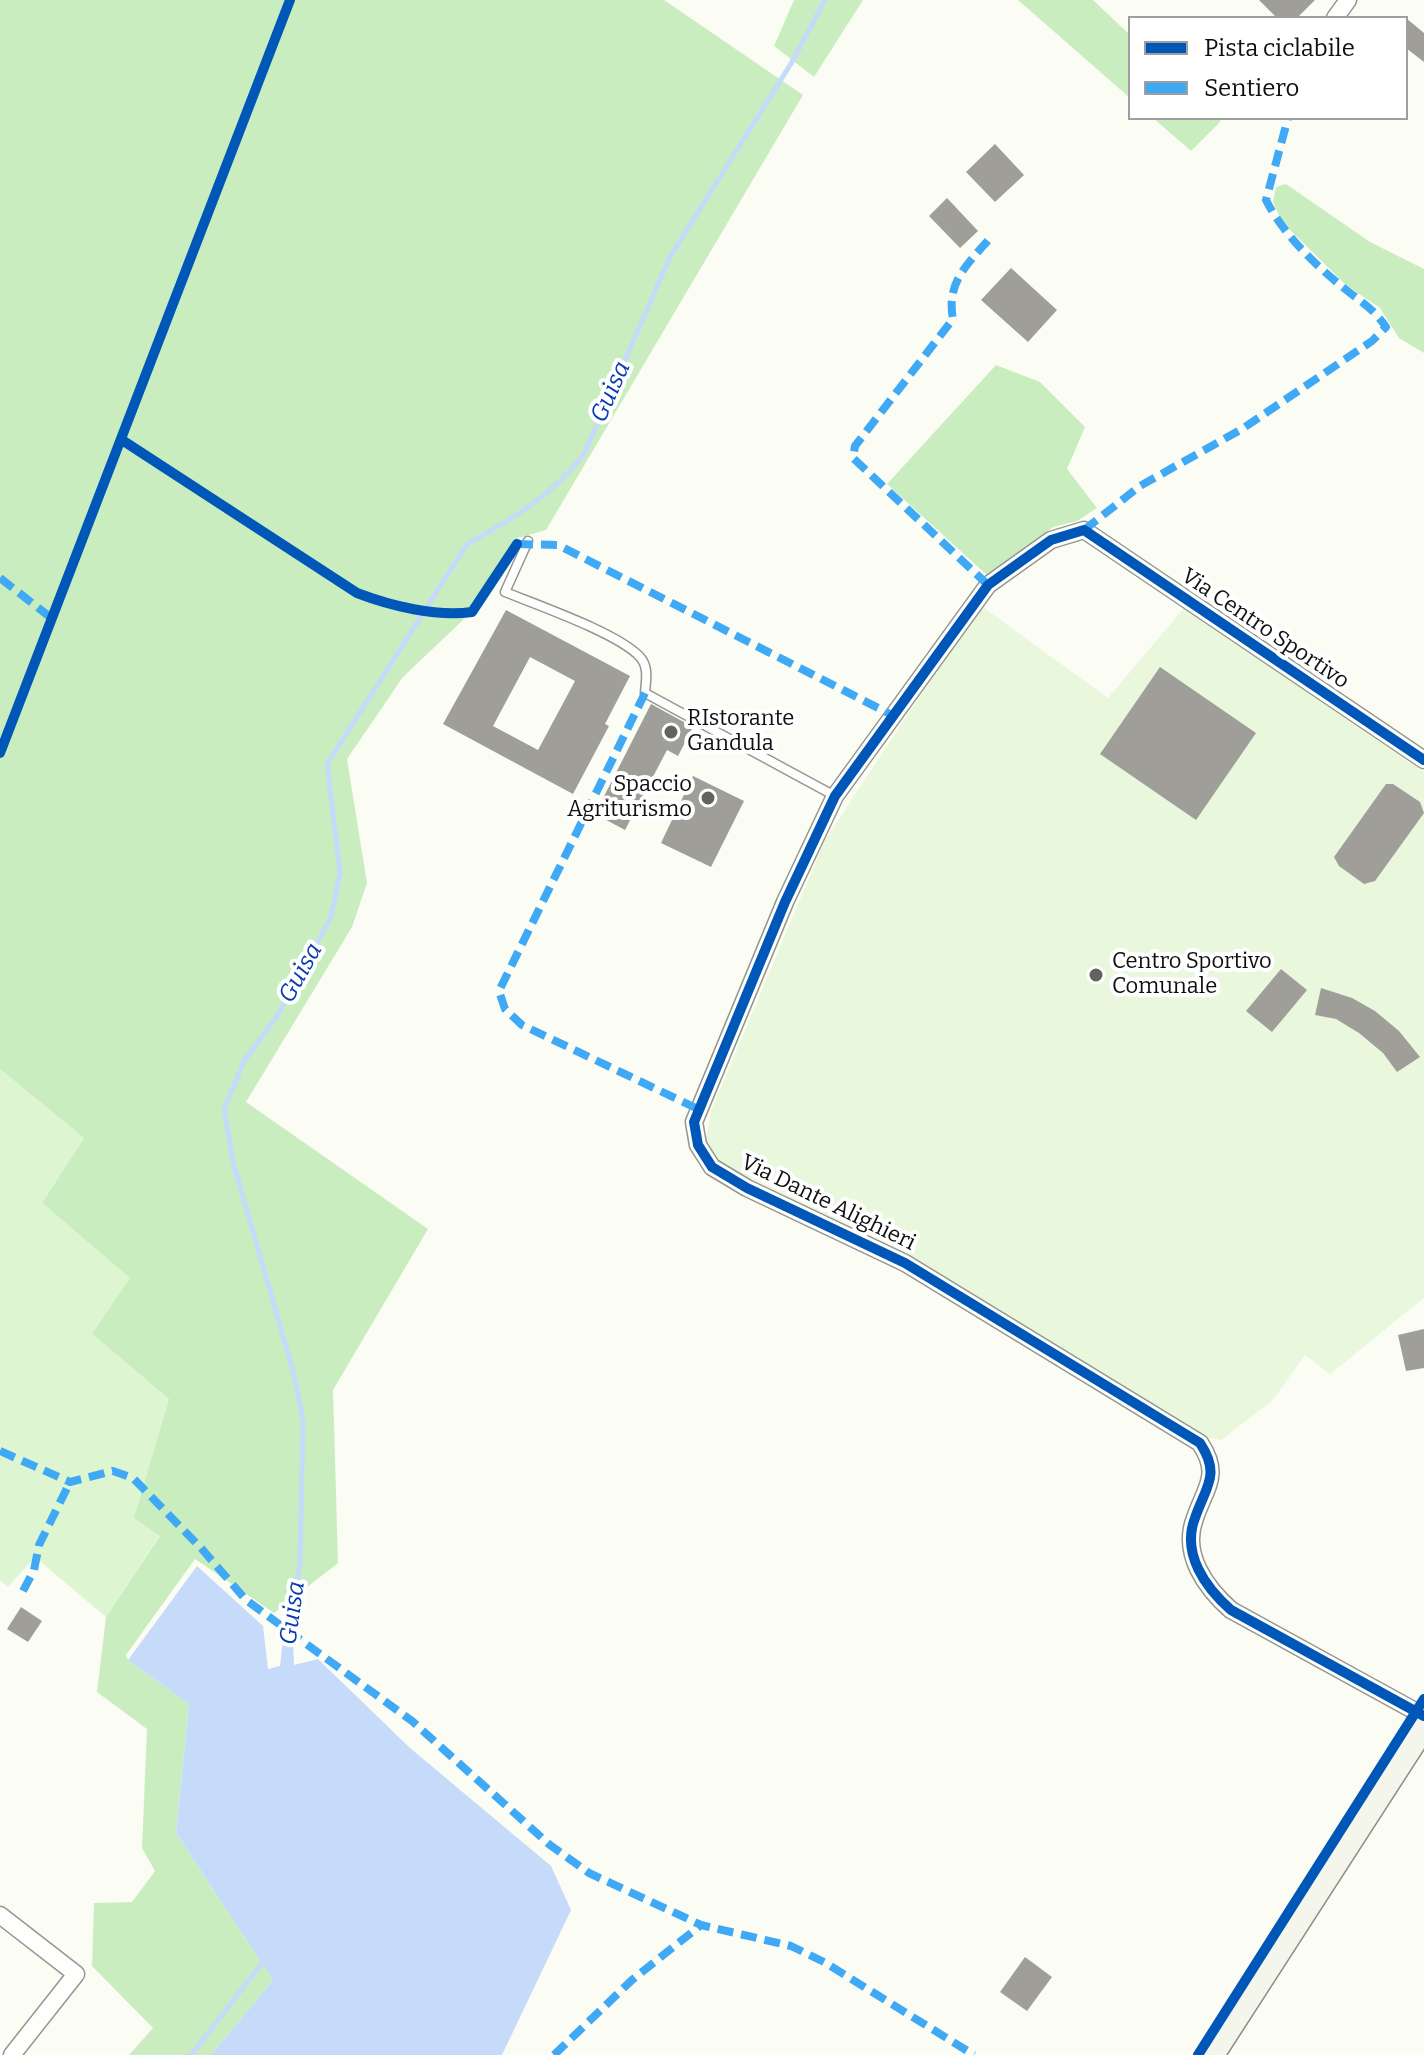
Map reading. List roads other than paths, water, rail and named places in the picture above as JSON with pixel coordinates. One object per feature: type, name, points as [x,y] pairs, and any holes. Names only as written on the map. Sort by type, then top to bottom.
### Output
[{"type":"street","name":"Via Centro Sportivo","points":[[1084,530],[1424,760]]},
{"type":"street","name":"Via Dante Alighieri","points":[[1084,530],[1051,540],[988,585],[835,796],[698,1109],[694,1122],[698,1145],[712,1167],[747,1188],[905,1263],[1200,1443],[1212,1461],[1209,1489],[1193,1520],[1192,1550],[1206,1588],[1231,1610],[1424,1716]]},
{"type":"street","points":[[1213,2055],[1424,1728]]},
{"type":"street","points":[[0,1915],[76,1974],[12,2055]]},
{"type":"lane","points":[[528,541],[505,592],[619,643],[640,657],[647,669],[645,693],[835,796]]},
{"type":"water","points":[[197,1566],[263,1626],[268,1669],[280,1666],[283,1640],[293,1641],[294,1665],[318,1659],[410,1748],[551,1866],[571,1910],[502,2055],[211,2055],[273,1980],[176,1833],[189,1704],[128,1660]]},
{"type":"waterway","name":"Guisa","points":[[287,1647],[300,1564],[303,1419],[293,1371],[233,1162],[224,1109],[244,1061],[277,1016],[331,917],[340,872],[327,764],[467,544],[531,505],[559,482],[584,454],[670,257],[792,62],[825,0]]},
{"type":"waterway","name":"Guisa","points":[[191,2055],[266,1958]]},
{"type":"place","name":"RIstorante Gandula","points":[[671,732]]},
{"type":"place","name":"Spaccio Agriturismo","points":[[708,798]]},
{"type":"place","name":"Centro Sportivo Comunale","points":[[1096,975]]}]
